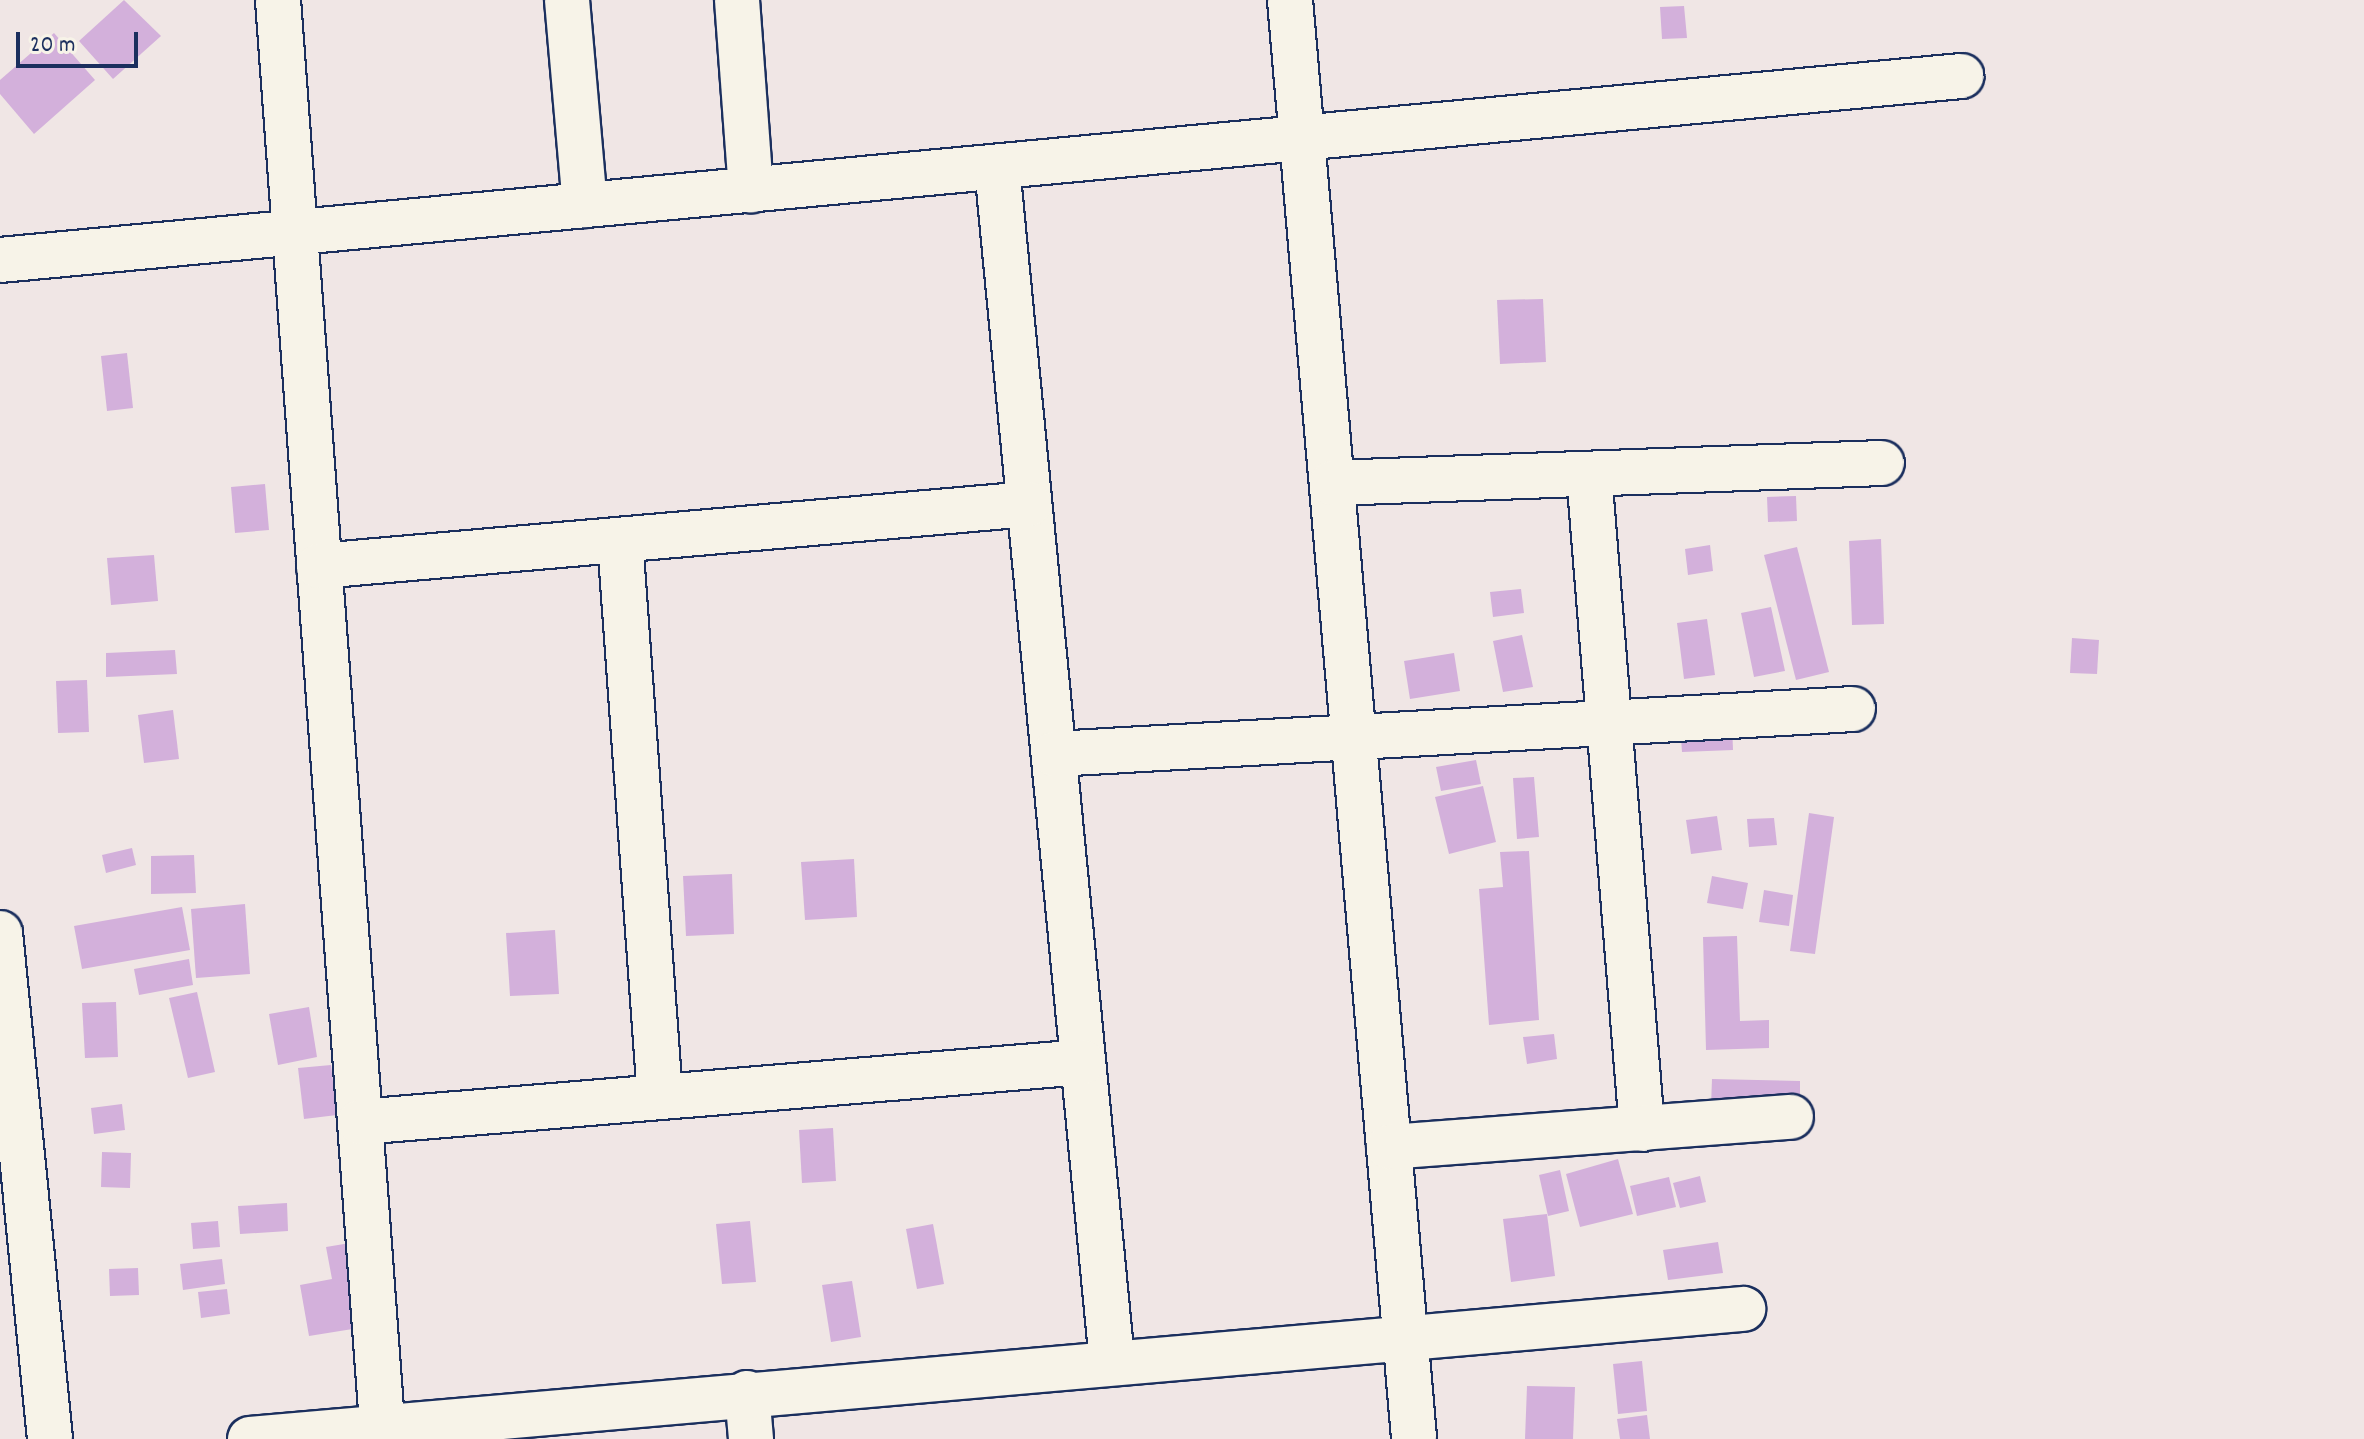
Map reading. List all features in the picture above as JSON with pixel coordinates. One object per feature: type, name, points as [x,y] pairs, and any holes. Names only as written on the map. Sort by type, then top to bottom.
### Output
[{"type":"street","points":[[278,0],[382,1424]]},
{"type":"street","points":[[567,0],[585,205]]},
{"type":"street","points":[[737,0],[751,190]]},
{"type":"street","points":[[1290,0],[1414,1439]]},
{"type":"street","points":[[0,260],[1961,76]]},
{"type":"street","points":[[997,167],[1112,1362]]},
{"type":"street","points":[[1332,483],[1882,463]]},
{"type":"street","points":[[1589,474],[1642,1129]]},
{"type":"street","points":[[319,566],[1029,504]]},
{"type":"street","points":[[620,540],[660,1097]]},
{"type":"street","points":[[1054,754],[1853,709]]},
{"type":"street","points":[[0,933],[14,1212],[50,1439]]},
{"type":"street","points":[[360,1122],[1083,1062]]},
{"type":"street","points":[[1389,1147],[1791,1117]]},
{"type":"street","points":[[250,1439],[382,1424],[1743,1309]]},
{"type":"street","points":[[747,1393],[751,1439]]},
{"type":"building","points":[[124,0],[161,36],[113,79],[79,41]]},
{"type":"building","points":[[1684,6],[1687,38],[1662,39],[1660,7]]},
{"type":"building","points":[[54,33],[95,80],[34,134],[0,94],[0,80]]},
{"type":"building","points":[[1543,299],[1546,362],[1500,364],[1497,300]]},
{"type":"building","points":[[127,353],[133,408],[107,411],[101,356]]},
{"type":"building","points":[[265,484],[269,530],[235,533],[231,487]]},
{"type":"building","points":[[1796,496],[1797,521],[1768,522],[1767,497]]},
{"type":"building","points":[[1881,539],[1884,624],[1852,625],[1849,541]]},
{"type":"building","points":[[1710,545],[1713,571],[1688,575],[1685,549]]},
{"type":"building","points":[[1797,547],[1829,672],[1796,680],[1764,555]]},
{"type":"building","points":[[154,555],[158,601],[111,605],[107,558]]},
{"type":"building","points":[[1521,589],[1524,613],[1493,617],[1490,592]]},
{"type":"building","points":[[1771,607],[1785,671],[1754,677],[1741,613]]},
{"type":"building","points":[[1707,619],[1715,675],[1684,679],[1677,623]]},
{"type":"building","points":[[1522,635],[1533,687],[1503,692],[1493,641]]},
{"type":"building","points":[[2072,638],[2099,640],[2097,674],[2070,673]]},
{"type":"building","points":[[175,650],[177,674],[106,677],[106,653]]},
{"type":"building","points":[[1454,653],[1460,691],[1410,699],[1404,661]]},
{"type":"building","points":[[87,680],[89,732],[58,733],[56,681]]},
{"type":"building","points":[[173,710],[179,759],[144,763],[138,715]]},
{"type":"building","points":[[1732,723],[1733,750],[1682,752],[1680,725]]},
{"type":"building","points":[[1476,760],[1481,784],[1441,791],[1436,767]]},
{"type":"building","points":[[1534,777],[1539,837],[1517,839],[1513,778]]},
{"type":"building","points":[[1483,786],[1496,842],[1449,854],[1435,797]]},
{"type":"building","points":[[1809,813],[1834,817],[1815,954],[1790,951]]},
{"type":"building","points":[[1717,816],[1722,850],[1691,854],[1686,820]]},
{"type":"building","points":[[1774,818],[1777,845],[1749,847],[1747,819]]},
{"type":"building","points":[[132,848],[136,865],[106,873],[102,855]]},
{"type":"building","points":[[1529,851],[1539,1020],[1489,1025],[1479,889],[1503,887],[1500,852]]},
{"type":"building","points":[[194,855],[196,893],[151,894],[151,856]]},
{"type":"building","points":[[854,859],[857,917],[805,920],[801,862]]},
{"type":"building","points":[[732,874],[734,934],[686,936],[683,876]]},
{"type":"building","points":[[1712,876],[1748,883],[1743,909],[1707,903]]},
{"type":"building","points":[[1764,890],[1793,895],[1789,926],[1759,922]]},
{"type":"building","points":[[245,904],[250,974],[196,978],[191,909]]},
{"type":"building","points":[[182,907],[190,950],[82,969],[74,926]]},
{"type":"building","points":[[555,930],[559,994],[510,996],[506,933]]},
{"type":"building","points":[[1737,936],[1740,1021],[1769,1020],[1769,1048],[1706,1050],[1703,937]]},
{"type":"building","points":[[189,959],[193,985],[139,995],[134,969]]},
{"type":"building","points":[[197,992],[215,1072],[188,1078],[169,998]]},
{"type":"building","points":[[116,1002],[118,1057],[85,1058],[82,1003]]},
{"type":"building","points":[[309,1007],[317,1057],[278,1065],[269,1014]]},
{"type":"building","points":[[1554,1034],[1557,1059],[1527,1064],[1523,1037]]},
{"type":"building","points":[[331,1065],[337,1115],[304,1119],[298,1068]]},
{"type":"building","points":[[1712,1079],[1800,1081],[1800,1108],[1711,1106]]},
{"type":"building","points":[[122,1104],[125,1130],[94,1134],[91,1108]]},
{"type":"building","points":[[833,1128],[836,1181],[802,1183],[799,1130]]},
{"type":"building","points":[[102,1152],[131,1153],[130,1188],[101,1187]]},
{"type":"building","points":[[1618,1159],[1633,1214],[1580,1227],[1566,1174]]},
{"type":"building","points":[[1560,1170],[1569,1211],[1548,1216],[1539,1175]]},
{"type":"building","points":[[1700,1176],[1706,1202],[1680,1208],[1673,1183]]},
{"type":"building","points":[[1669,1177],[1676,1207],[1637,1216],[1630,1186]]},
{"type":"building","points":[[287,1203],[288,1231],[240,1234],[238,1206]]},
{"type":"building","points":[[1547,1214],[1555,1276],[1511,1282],[1503,1219]]},
{"type":"building","points":[[218,1221],[220,1247],[193,1249],[191,1223]]},
{"type":"building","points":[[750,1221],[756,1282],[722,1284],[716,1224]]},
{"type":"building","points":[[933,1224],[944,1284],[917,1289],[906,1229]]},
{"type":"building","points":[[1718,1242],[1723,1273],[1668,1280],[1663,1250]]},
{"type":"building","points":[[350,1243],[365,1327],[309,1336],[300,1285],[332,1279],[326,1247]]},
{"type":"building","points":[[222,1259],[225,1284],[183,1290],[180,1264]]},
{"type":"building","points":[[138,1268],[139,1295],[110,1296],[109,1269]]},
{"type":"building","points":[[852,1281],[861,1337],[831,1342],[822,1285]]},
{"type":"building","points":[[227,1289],[230,1314],[201,1318],[198,1292]]},
{"type":"building","points":[[1642,1361],[1647,1411],[1618,1414],[1613,1364]]},
{"type":"building","points":[[1527,1386],[1575,1387],[1573,1439],[1525,1439]]},
{"type":"building","points":[[1647,1415],[1650,1439],[1620,1439],[1617,1419]]}]
